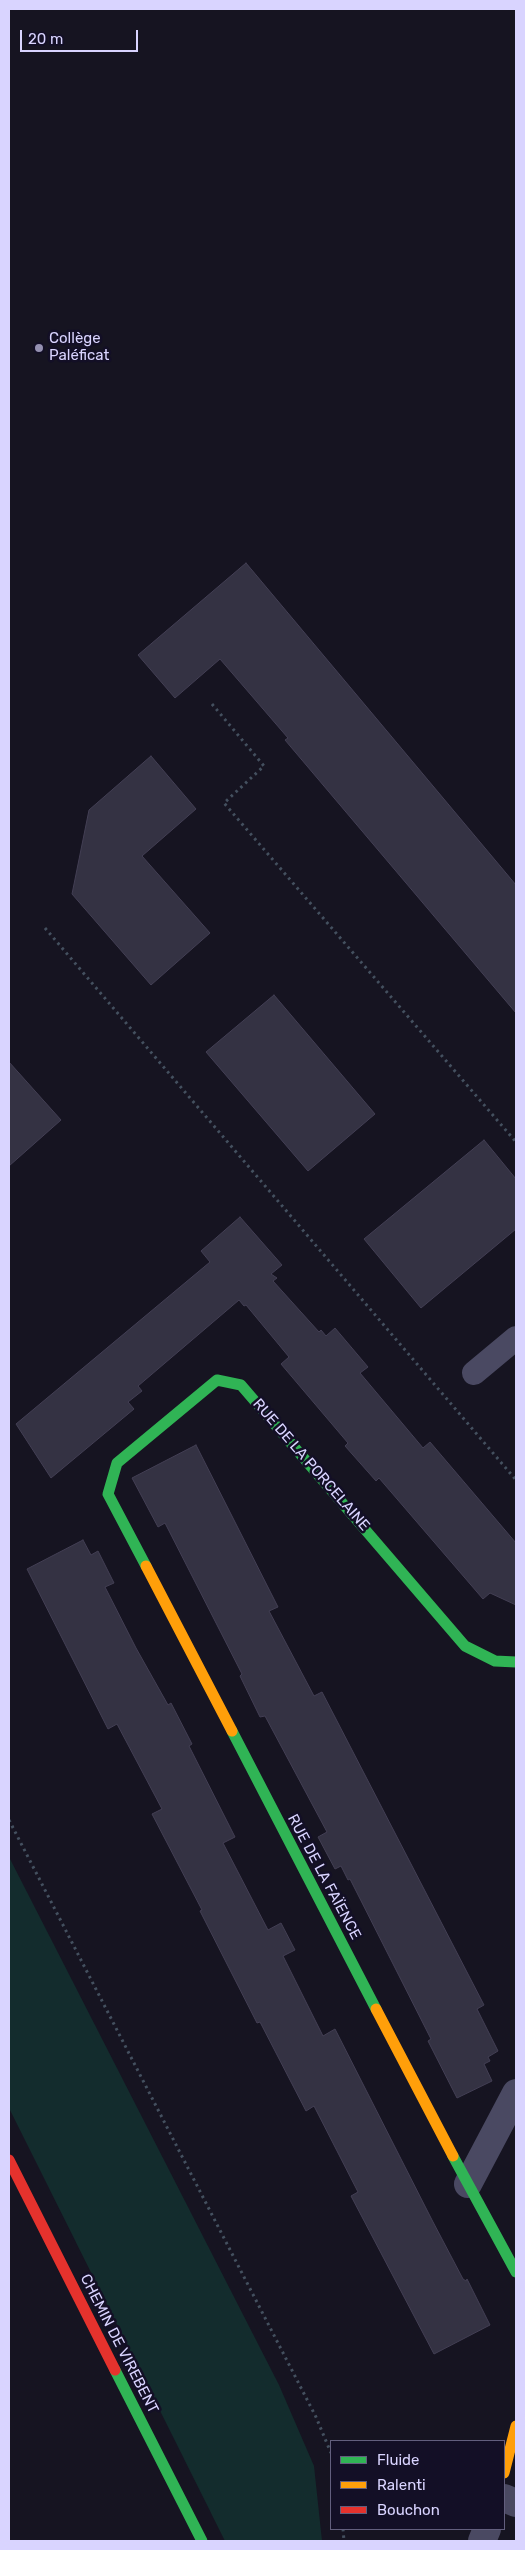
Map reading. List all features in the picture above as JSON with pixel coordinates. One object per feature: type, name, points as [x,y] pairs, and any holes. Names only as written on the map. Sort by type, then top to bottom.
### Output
[{"type":"street","name":"RUE DE LA PORCELAINE","points":[[108,1494],[117,1463],[217,1380],[241,1385],[465,1646],[495,1661],[516,1662]]},
{"type":"street","name":"RUE DE LA FAÏENCE","points":[[108,1494],[468,2184],[516,2272]]},
{"type":"street","points":[[468,2184],[516,2093]]},
{"type":"street","name":"CHEMIN DE VIREBENT","points":[[9,2160],[202,2541]]},
{"type":"street","points":[[505,2469],[516,2426]]},
{"type":"lane","points":[[474,1373],[516,1338]]},
{"type":"path","points":[[212,704],[264,766],[224,804],[516,1142]]},
{"type":"path","points":[[46,928],[516,1480]]},
{"type":"path","points":[[9,1820],[316,2417],[330,2451]]},
{"type":"green space","points":[[9,1857],[279,2385],[314,2466],[322,2541],[225,2541],[9,2108]]},
{"type":"building","points":[[246,563],[516,885],[516,1013],[285,740],[288,738],[220,659],[175,698],[138,655]]},
{"type":"building","points":[[151,756],[196,809],[142,856],[210,933],[151,985],[72,894],[89,810]]},
{"type":"building","points":[[274,995],[375,1114],[308,1171],[206,1052]]},
{"type":"building","points":[[9,1062],[61,1120],[9,1166]]},
{"type":"building","points":[[484,1140],[516,1179],[516,1229],[421,1308],[364,1239]]},
{"type":"building","points":[[240,1217],[282,1265],[271,1274],[277,1278],[273,1281],[319,1332],[321,1330],[326,1336],[335,1328],[368,1367],[360,1373],[423,1448],[430,1442],[516,1543],[516,1605],[490,1593],[483,1599],[379,1478],[376,1481],[345,1446],[348,1443],[281,1364],[289,1357],[246,1305],[244,1306],[239,1300],[138,1386],[142,1391],[128,1402],[134,1409],[51,1478],[16,1424],[210,1262],[201,1251]]},
{"type":"building","points":[[196,1445],[278,1607],[269,1611],[314,1696],[322,1692],[484,2005],[477,2009],[498,2051],[488,2057],[490,2061],[484,2064],[492,2081],[457,2098],[428,2041],[431,2039],[350,1879],[348,1880],[341,1866],[335,1869],[318,1837],[327,1832],[265,1716],[260,1717],[240,1676],[242,1674],[165,1523],[158,1527],[132,1478]]},
{"type":"building","points":[[83,1540],[91,1555],[98,1551],[114,1583],[105,1587],[136,1648],[168,1705],[171,1703],[192,1744],[189,1746],[235,1837],[223,1843],[268,1930],[281,1923],[295,1950],[283,1956],[323,2036],[335,2029],[432,2220],[463,2279],[466,2281],[467,2279],[490,2325],[434,2354],[351,2196],[358,2192],[314,2106],[306,2111],[260,2022],[257,2023],[200,1911],[202,1910],[152,1814],[162,1809],[117,1724],[108,1729],[27,1569]]},
{"type":"traffic: fast","points":[[146,1566],[108,1494],[117,1463],[217,1380],[241,1385],[465,1646],[495,1661],[516,1662]]},
{"type":"traffic: fast","points":[[232,1731],[376,2009]]},
{"type":"traffic: fast","points":[[453,2156],[516,2272]]},
{"type":"traffic: fast","points":[[115,2370],[202,2541]]},
{"type":"traffic: slow","points":[[146,1566],[232,1731]]},
{"type":"traffic: slow","points":[[376,2009],[453,2156]]},
{"type":"traffic: slow","points":[[505,2469],[516,2426]]},
{"type":"traffic: jam","points":[[9,2160],[115,2370]]},
{"type":"place","name":"Collège Paléficat","points":[[39,348]]}]
